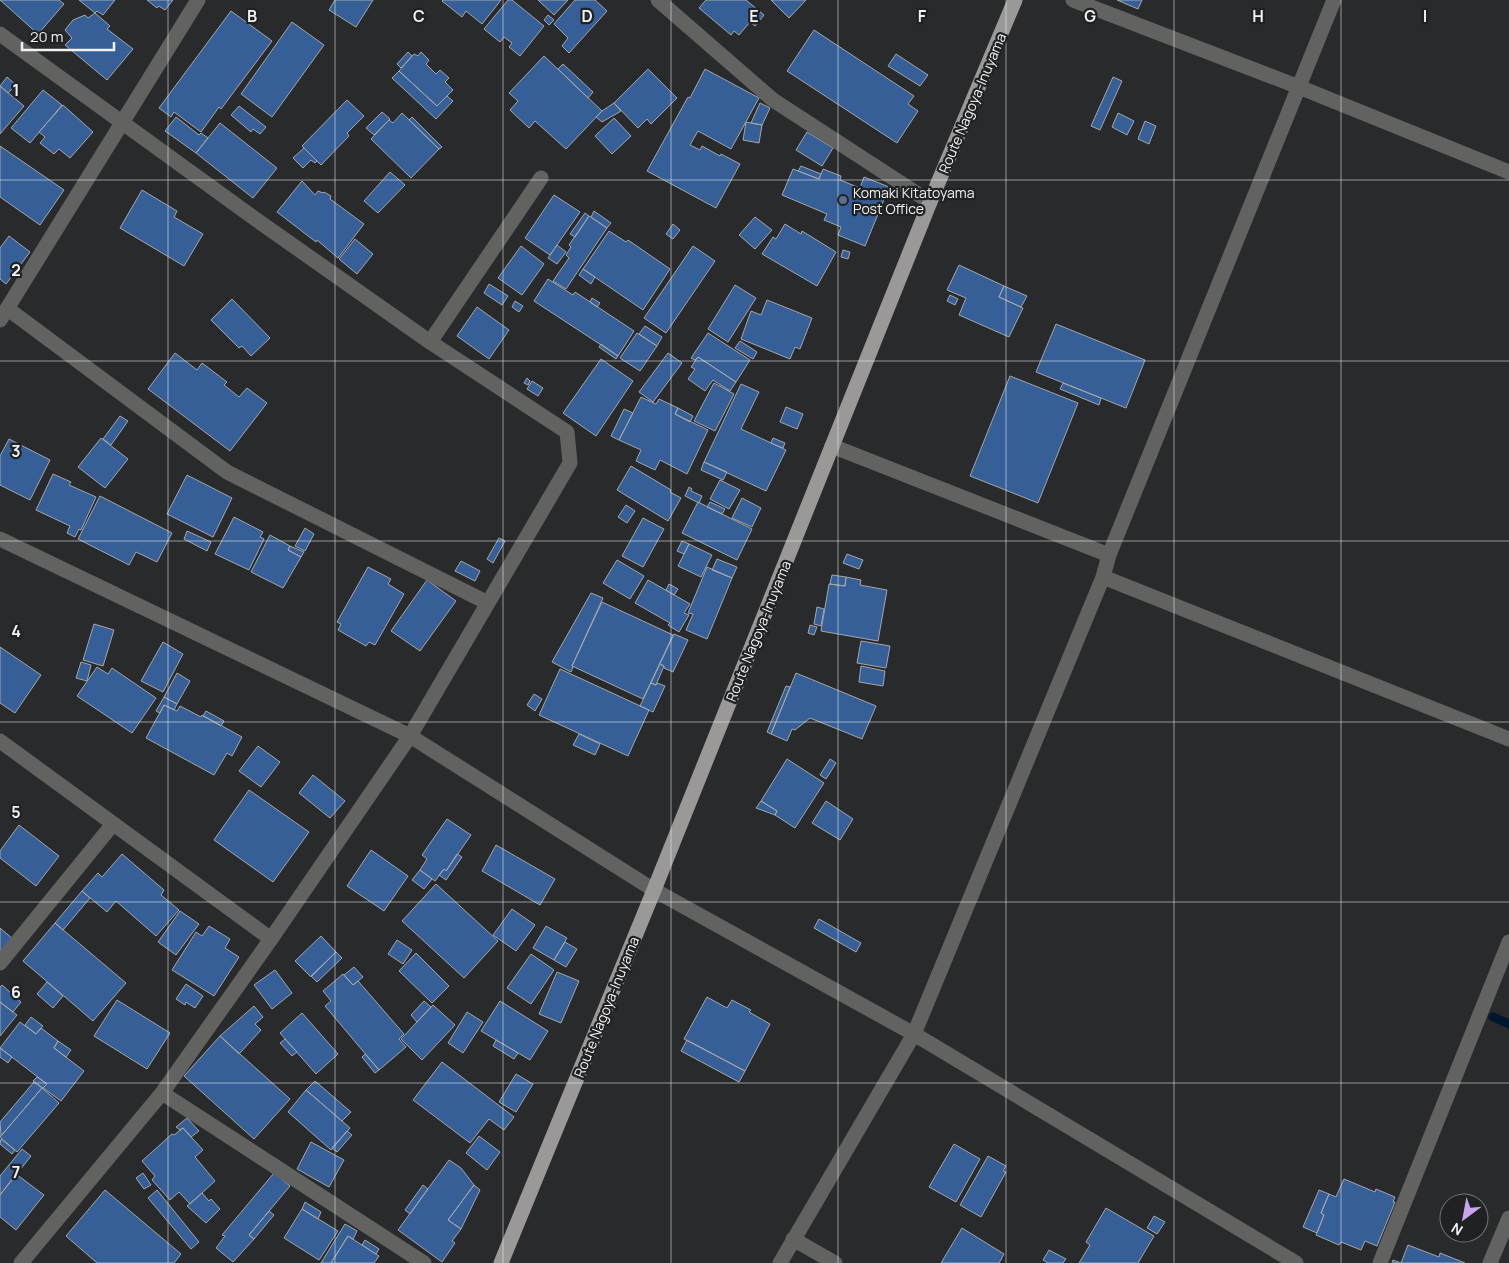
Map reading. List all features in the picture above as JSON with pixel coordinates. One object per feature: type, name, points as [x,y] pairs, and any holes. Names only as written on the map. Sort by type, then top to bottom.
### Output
[{"type":"main road","name":"Route Nagoya-Inuyama","points":[[501,1263],[654,890],[930,202],[1015,0]]},
{"type":"street","points":[[198,0],[4,315],[227,472],[488,603]]},
{"type":"street","points":[[658,0],[773,100],[930,202]]},
{"type":"street","points":[[1072,0],[1299,87],[1509,172]]},
{"type":"street","points":[[780,1263],[914,1034],[1103,577],[1109,555],[1334,0]]},
{"type":"street","points":[[0,34],[246,213],[430,342],[568,432],[570,463],[410,736],[271,939],[162,1093],[21,1263]]},
{"type":"street","points":[[430,342],[541,178]]},
{"type":"street","points":[[832,446],[1109,555]]},
{"type":"street","points":[[0,539],[410,736],[654,890],[914,1034],[1296,1263]]},
{"type":"street","points":[[1103,577],[1509,739]]},
{"type":"street","points":[[0,741],[271,939]]},
{"type":"street","points":[[0,963],[112,824]]},
{"type":"street","points":[[1380,1263],[1509,942]]},
{"type":"street","points":[[162,1093],[424,1263]]},
{"type":"street","points":[[1490,1263],[1509,1218]]},
{"type":"street","points":[[793,1239],[835,1263]]},
{"type":"building","points":[[0,0],[59,0],[64,4],[38,34]]},
{"type":"building","points":[[79,0],[115,0],[103,15],[97,11],[95,13]]},
{"type":"building","points":[[147,0],[173,0],[165,10],[159,6],[157,8]]},
{"type":"building","points":[[335,0],[373,0],[356,27],[329,10]]},
{"type":"building","points":[[443,0],[501,0],[482,24],[466,11],[462,17]]},
{"type":"building","points":[[508,0],[512,0],[544,26],[520,56],[509,47],[512,43],[504,37],[500,42],[484,29]]},
{"type":"building","points":[[538,0],[568,0],[554,15]]},
{"type":"building","points":[[575,0],[595,0],[607,11],[569,53],[562,46],[568,38],[554,24]]},
{"type":"building","points":[[706,0],[746,0],[764,15],[755,26],[750,22],[739,35],[734,31],[731,35],[699,8]]},
{"type":"building","points":[[771,0],[806,0],[789,18]]},
{"type":"building","points":[[1117,0],[1142,0],[1138,9]]},
{"type":"building","points":[[231,11],[272,41],[221,109],[219,107],[201,132],[174,112],[171,117],[159,108]]},
{"type":"building","points":[[95,13],[110,26],[107,29],[133,49],[107,80],[65,45],[72,38],[65,30],[73,20],[85,15],[88,18]]},
{"type":"building","points":[[548,15],[554,20],[549,25],[544,20]]},
{"type":"building","points":[[292,22],[324,45],[272,117],[241,94]]},
{"type":"building","points":[[814,30],[914,96],[908,104],[918,111],[897,143],[787,71]]},
{"type":"building","points":[[408,52],[412,56],[401,68],[397,64]]},
{"type":"building","points":[[421,52],[429,60],[426,64],[436,74],[440,70],[449,78],[445,82],[453,90],[437,106],[399,71],[414,54],[418,56]]},
{"type":"building","points":[[896,54],[928,75],[920,86],[888,66]]},
{"type":"building","points":[[544,56],[602,111],[566,149],[535,121],[529,128],[510,110],[518,101],[509,93]]},
{"type":"building","points":[[563,64],[593,92],[588,98],[558,69]]},
{"type":"building","points":[[648,69],[677,98],[651,124],[647,119],[638,128],[614,103]]},
{"type":"building","points":[[705,69],[759,98],[731,149],[698,131],[690,145],[700,150],[702,146],[740,164],[716,208],[647,171]]},
{"type":"building","points":[[399,71],[437,106],[447,96],[453,101],[436,119],[392,78]]},
{"type":"building","points":[[7,77],[16,85],[8,93],[0,86]]},
{"type":"building","points":[[1113,77],[1122,81],[1100,130],[1091,126]]},
{"type":"building","points":[[0,86],[24,106],[0,134]]},
{"type":"building","points":[[43,90],[62,105],[30,143],[11,128]]},
{"type":"building","points":[[347,100],[364,116],[347,133],[349,136],[321,165],[302,146]]},
{"type":"building","points":[[614,103],[621,111],[602,122],[596,117],[602,111]]},
{"type":"building","points":[[760,103],[770,108],[762,125],[751,123]]},
{"type":"building","points":[[63,105],[93,132],[70,158],[59,149],[54,154],[40,143],[45,137],[39,132]]},
{"type":"building","points":[[239,106],[266,127],[260,134],[253,129],[251,132],[231,115]]},
{"type":"building","points":[[382,112],[390,119],[374,135],[366,128]]},
{"type":"building","points":[[402,113],[439,149],[411,178],[371,139],[389,120],[393,123]]},
{"type":"building","points":[[1118,113],[1134,121],[1127,135],[1112,127]]},
{"type":"building","points":[[176,117],[199,135],[201,133],[208,138],[196,153],[165,131]]},
{"type":"building","points":[[412,117],[442,147],[439,149],[409,120]]},
{"type":"building","points":[[614,118],[631,136],[612,154],[595,136]]},
{"type":"building","points":[[1145,121],[1156,126],[1149,144],[1138,139]]},
{"type":"building","points":[[746,122],[762,125],[759,143],[743,140]]},
{"type":"building","points":[[220,123],[277,168],[253,198],[196,153]]},
{"type":"building","points":[[807,132],[833,148],[822,166],[796,150]]},
{"type":"building","points":[[0,146],[64,190],[40,225],[0,197]]},
{"type":"building","points":[[304,148],[317,161],[315,163],[311,160],[303,168],[293,158]]},
{"type":"building","points":[[801,166],[821,174],[819,179],[798,171]]},
{"type":"building","points":[[793,169],[819,179],[823,169],[841,176],[840,180],[860,188],[864,177],[889,187],[865,246],[838,235],[841,227],[824,220],[827,214],[782,195]]},
{"type":"building","points":[[390,172],[405,185],[378,213],[364,201]]},
{"type":"building","points":[[302,181],[315,195],[318,191],[331,196],[330,199],[364,224],[338,258],[317,240],[316,242],[277,212]]},
{"type":"building","points":[[142,190],[177,211],[174,217],[203,234],[184,266],[120,228]]},
{"type":"building","points":[[554,195],[580,212],[550,255],[525,238]]},
{"type":"building","points":[[594,211],[611,223],[607,228],[591,217]]},
{"type":"building","points":[[585,213],[589,216],[575,237],[570,234]]},
{"type":"building","points":[[589,216],[607,228],[566,289],[553,281],[569,258],[566,255],[571,247],[569,245]]},
{"type":"building","points":[[755,217],[772,230],[755,249],[739,235]]},
{"type":"building","points":[[673,224],[680,230],[673,239],[666,234]]},
{"type":"building","points":[[785,224],[801,234],[802,231],[836,252],[817,286],[762,254],[773,237],[776,239]]},
{"type":"building","points":[[609,231],[626,242],[628,240],[670,269],[643,310],[583,269]]},
{"type":"building","points":[[9,236],[30,252],[6,284],[0,279],[0,248]]},
{"type":"building","points":[[355,239],[373,254],[357,274],[339,259]]},
{"type":"building","points":[[557,245],[566,252],[557,264],[548,258]]},
{"type":"building","points":[[521,246],[544,264],[522,295],[498,278]]},
{"type":"building","points":[[693,246],[715,261],[666,333],[644,318]]},
{"type":"building","points":[[843,250],[850,252],[848,259],[841,257]]},
{"type":"building","points":[[959,265],[1004,286],[999,297],[1023,308],[1009,337],[959,315],[966,298],[947,290]]},
{"type":"building","points":[[583,269],[595,277],[591,284],[579,275]]},
{"type":"building","points":[[548,279],[573,295],[575,292],[634,331],[618,356],[534,301]]},
{"type":"building","points":[[489,284],[508,296],[502,305],[484,293]]},
{"type":"building","points":[[735,285],[756,298],[728,342],[708,329]]},
{"type":"building","points":[[1004,286],[1027,296],[1021,307],[999,297]]},
{"type":"building","points":[[950,295],[958,299],[955,305],[947,301]]},
{"type":"building","points":[[592,298],[600,303],[597,307],[590,302]]},
{"type":"building","points":[[232,299],[270,338],[251,356],[242,346],[239,348],[211,320]]},
{"type":"building","points":[[767,300],[812,318],[800,349],[795,347],[790,359],[741,339],[751,311],[761,315]]},
{"type":"building","points":[[515,301],[523,306],[519,312],[512,307]]},
{"type":"building","points":[[477,307],[509,330],[489,359],[457,336]]},
{"type":"building","points":[[1056,324],[1145,360],[1126,408],[1036,372]]},
{"type":"building","points":[[645,326],[662,337],[657,346],[639,334]]},
{"type":"building","points":[[637,333],[657,346],[640,371],[620,358]]},
{"type":"building","points":[[708,333],[750,360],[736,382],[698,357],[695,360],[691,358]]},
{"type":"building","points":[[740,341],[757,352],[753,359],[735,348]]},
{"type":"building","points":[[601,344],[618,356],[616,359],[599,347]]},
{"type":"building","points":[[175,353],[197,370],[202,363],[227,382],[224,385],[239,397],[247,388],[267,403],[230,451],[148,389]]},
{"type":"building","points":[[668,353],[682,363],[653,402],[639,392]]},
{"type":"building","points":[[698,357],[736,382],[730,391],[713,380],[705,391],[688,379],[695,369],[691,367]]},
{"type":"building","points":[[601,359],[633,381],[596,436],[563,413]]},
{"type":"building","points":[[1010,376],[1078,403],[1038,503],[970,476]]},
{"type":"building","points":[[527,378],[530,381],[528,385],[524,383]]},
{"type":"building","points":[[532,381],[543,388],[538,396],[527,389]]},
{"type":"building","points":[[714,383],[734,394],[715,431],[694,421]]},
{"type":"building","points":[[1063,383],[1101,398],[1099,405],[1060,389]]},
{"type":"building","points":[[741,384],[759,392],[741,429],[786,450],[766,491],[704,462]]},
{"type":"building","points":[[641,397],[656,404],[659,399],[678,408],[675,414],[708,430],[687,474],[660,460],[655,470],[636,461],[641,450],[619,440]]},
{"type":"building","points":[[786,407],[803,414],[797,429],[780,422]]},
{"type":"building","points":[[678,408],[693,416],[690,422],[675,414]]},
{"type":"building","points":[[624,409],[633,413],[619,440],[611,436]]},
{"type":"building","points":[[120,416],[128,421],[111,445],[103,439]]},
{"type":"building","points":[[101,438],[128,459],[105,488],[78,467]]},
{"type":"building","points":[[773,438],[785,443],[783,448],[771,443]]},
{"type":"building","points":[[9,439],[50,460],[30,500],[0,485],[0,456]]},
{"type":"building","points":[[704,462],[727,472],[723,480],[701,470]]},
{"type":"building","points":[[631,466],[681,498],[668,521],[617,490]]},
{"type":"building","points":[[53,474],[71,482],[69,485],[96,497],[81,530],[79,529],[75,537],[67,533],[70,526],[36,510]]},
{"type":"building","points":[[187,475],[232,498],[213,537],[167,514]]},
{"type":"building","points":[[720,480],[740,490],[729,509],[710,499]]},
{"type":"building","points":[[689,487],[692,489],[691,491],[702,496],[699,503],[685,496]]},
{"type":"building","points":[[100,496],[172,533],[157,562],[136,552],[129,565],[78,539]]},
{"type":"building","points":[[742,498],[761,508],[752,527],[732,518]]},
{"type":"building","points":[[698,502],[752,529],[737,560],[682,533]]},
{"type":"building","points":[[710,502],[725,509],[722,514],[707,507]]},
{"type":"building","points":[[626,505],[635,511],[627,523],[618,517]]},
{"type":"building","points":[[234,517],[263,532],[260,537],[264,539],[249,570],[215,554]]},
{"type":"building","points":[[643,518],[664,529],[643,567],[622,556]]},
{"type":"building","points":[[305,528],[314,534],[305,551],[295,546]]},
{"type":"building","points":[[187,531],[211,542],[207,551],[184,539]]},
{"type":"building","points":[[270,535],[290,546],[288,550],[301,557],[283,588],[251,572]]},
{"type":"building","points":[[499,538],[505,541],[493,563],[487,559]]},
{"type":"building","points":[[682,541],[689,544],[684,554],[677,551]]},
{"type":"building","points":[[689,544],[712,555],[701,577],[678,566]]},
{"type":"building","points":[[290,546],[304,552],[301,557],[288,550]]},
{"type":"building","points":[[847,554],[863,560],[859,569],[843,563]]},
{"type":"building","points":[[717,559],[737,567],[732,578],[712,570]]},
{"type":"building","points":[[617,560],[644,576],[630,599],[603,583]]},
{"type":"building","points":[[461,561],[480,571],[475,581],[455,571]]},
{"type":"building","points":[[368,567],[391,579],[388,584],[404,594],[375,645],[369,642],[366,646],[338,630],[341,624],[337,622]]},
{"type":"building","points":[[707,567],[732,578],[707,639],[686,630],[693,614],[688,613]]},
{"type":"building","points":[[832,575],[846,577],[845,586],[830,584]]},
{"type":"building","points":[[846,577],[861,580],[860,585],[887,590],[878,641],[821,631],[829,584],[845,586]]},
{"type":"building","points":[[427,580],[456,601],[420,651],[391,631]]},
{"type":"building","points":[[648,580],[690,604],[684,613],[689,615],[679,632],[668,625],[670,623],[635,603]]},
{"type":"building","points":[[669,584],[678,589],[674,595],[666,590]]},
{"type":"building","points":[[591,593],[603,598],[571,672],[552,662]]},
{"type":"building","points":[[602,602],[673,635],[643,699],[572,666]]},
{"type":"building","points":[[817,607],[824,609],[821,626],[814,624]]},
{"type":"building","points":[[94,624],[114,630],[103,666],[83,660]]},
{"type":"building","points":[[810,625],[817,627],[814,635],[808,633]]},
{"type":"building","points":[[674,634],[688,640],[673,672],[660,664]]},
{"type":"building","points":[[861,641],[890,646],[886,668],[857,663]]},
{"type":"building","points":[[163,642],[183,654],[163,692],[141,681]]},
{"type":"building","points":[[0,647],[41,675],[15,713],[0,703]]},
{"type":"building","points":[[81,662],[91,665],[87,681],[76,678]]},
{"type":"building","points":[[660,664],[664,666],[656,685],[651,683]]},
{"type":"building","points":[[861,666],[885,671],[883,686],[859,682]]},
{"type":"building","points":[[97,667],[108,674],[112,668],[156,698],[132,733],[77,696]]},
{"type":"building","points":[[560,669],[649,710],[628,756],[539,715]]},
{"type":"building","points":[[177,673],[190,681],[177,704],[164,697]]},
{"type":"building","points":[[796,673],[876,706],[862,739],[810,718],[795,730],[792,729],[787,741],[771,734]]},
{"type":"building","points":[[651,683],[665,686],[653,712],[640,706]]},
{"type":"building","points":[[786,686],[790,687],[771,734],[767,732]]},
{"type":"building","points":[[534,694],[542,699],[535,711],[527,705]]},
{"type":"building","points":[[164,697],[177,704],[174,710],[164,705],[160,713],[156,711]]},
{"type":"building","points":[[164,705],[177,711],[180,706],[201,717],[202,715],[242,737],[232,756],[227,753],[214,775],[146,738]]},
{"type":"building","points":[[206,711],[224,721],[221,726],[203,716]]},
{"type":"building","points":[[579,734],[600,744],[595,755],[573,745]]},
{"type":"building","points":[[258,746],[280,762],[261,787],[239,771]]},
{"type":"building","points":[[787,759],[824,783],[795,828],[775,815],[777,811],[761,801]]},
{"type":"building","points":[[830,759],[836,763],[826,779],[820,775]]},
{"type":"building","points":[[313,775],[345,801],[330,818],[299,793]]},
{"type":"building","points":[[249,790],[309,832],[273,882],[214,840]]},
{"type":"building","points":[[761,801],[777,811],[775,815],[756,808]]},
{"type":"building","points":[[826,801],[853,819],[840,840],[812,823]]},
{"type":"building","points":[[447,819],[471,835],[446,871],[444,869],[435,881],[420,870],[427,859],[422,855]]},
{"type":"building","points":[[19,825],[59,856],[36,886],[0,858],[0,851]]},
{"type":"building","points":[[496,845],[555,879],[540,905],[482,871]]},
{"type":"building","points":[[371,850],[408,876],[384,911],[347,886]]},
{"type":"building","points":[[122,854],[164,890],[161,895],[179,910],[156,936],[116,901],[107,912],[82,891],[98,873],[102,877]]},
{"type":"building","points":[[457,854],[462,857],[446,880],[439,875],[444,869],[446,871]]},
{"type":"building","points":[[420,870],[432,879],[424,889],[412,880]]},
{"type":"building","points":[[436,884],[498,941],[464,978],[402,921]]},
{"type":"building","points":[[82,891],[90,898],[63,930],[55,923]]},
{"type":"building","points":[[512,909],[535,925],[516,951],[493,935]]},
{"type":"building","points":[[180,911],[199,924],[176,955],[158,942]]},
{"type":"building","points":[[819,919],[861,943],[856,952],[814,928]]},
{"type":"building","points":[[55,923],[126,983],[93,1021],[23,961]]},
{"type":"building","points":[[209,926],[230,939],[225,948],[239,957],[214,996],[172,970],[196,932],[202,936]]},
{"type":"building","points":[[546,926],[567,938],[554,960],[533,948]]},
{"type":"building","points":[[0,928],[14,940],[0,957]]},
{"type":"building","points":[[321,936],[336,952],[311,977],[295,961]]},
{"type":"building","points":[[397,940],[412,950],[403,964],[388,954]]},
{"type":"building","points":[[565,942],[577,949],[566,967],[554,960]]},
{"type":"building","points":[[336,952],[342,958],[317,982],[311,976]]},
{"type":"building","points":[[416,953],[449,986],[432,1003],[399,971]]},
{"type":"building","points":[[531,954],[554,970],[531,1004],[507,988]]},
{"type":"building","points":[[354,967],[363,977],[353,985],[344,975]]},
{"type":"building","points":[[275,970],[292,993],[272,1009],[254,985]]},
{"type":"building","points":[[557,972],[579,981],[561,1023],[539,1014]]},
{"type":"building","points":[[343,974],[353,985],[358,981],[404,1034],[399,1039],[406,1047],[379,1070],[325,1006],[331,1001],[323,991]]},
{"type":"building","points":[[47,982],[63,996],[53,1008],[37,994]]},
{"type":"building","points":[[186,984],[203,996],[195,1008],[186,1002],[185,1005],[176,999]]},
{"type":"building","points":[[2,985],[21,1002],[13,1012],[0,1002],[0,987]]},
{"type":"building","points":[[707,997],[727,1008],[732,1000],[751,1010],[749,1012],[770,1024],[745,1071],[684,1039]]},
{"type":"building","points":[[117,1000],[170,1033],[147,1069],[94,1036]]},
{"type":"building","points":[[424,1001],[431,1007],[417,1022],[411,1015]]},
{"type":"building","points":[[500,1001],[548,1031],[530,1060],[481,1031]]},
{"type":"building","points":[[0,1002],[17,1015],[0,1036]]},
{"type":"building","points":[[433,1005],[455,1025],[422,1060],[401,1039]]},
{"type":"building","points":[[254,1006],[263,1017],[255,1024],[261,1030],[239,1054],[220,1036]]},
{"type":"building","points":[[467,1012],[483,1022],[463,1053],[448,1043]]},
{"type":"building","points":[[302,1013],[338,1054],[316,1074],[280,1033]]},
{"type":"building","points":[[31,1017],[43,1026],[36,1034],[25,1025]]},
{"type":"building","points":[[20,1022],[36,1034],[41,1028],[58,1041],[54,1048],[84,1071],[61,1101],[43,1088],[47,1084],[0,1048]]},
{"type":"building","points":[[220,1036],[290,1099],[254,1139],[184,1076]]},
{"type":"building","points":[[285,1039],[297,1052],[292,1056],[280,1043]]},
{"type":"building","points":[[496,1040],[518,1053],[514,1059],[493,1046]]},
{"type":"building","points":[[687,1040],[745,1071],[739,1082],[681,1051]]},
{"type":"building","points":[[58,1041],[71,1050],[66,1057],[54,1048]]},
{"type":"building","points":[[0,1048],[12,1057],[8,1063],[0,1057]]},
{"type":"building","points":[[365,1054],[379,1070],[375,1073],[362,1057]]},
{"type":"building","points":[[442,1062],[514,1117],[504,1130],[489,1119],[470,1143],[413,1100]]},
{"type":"building","points":[[516,1074],[533,1084],[516,1112],[499,1102]]},
{"type":"building","points":[[37,1077],[47,1084],[43,1088],[33,1081]]},
{"type":"building","points":[[315,1081],[351,1112],[342,1121],[306,1090]]},
{"type":"building","points":[[34,1082],[42,1088],[1,1136],[0,1122]]},
{"type":"building","points":[[42,1088],[59,1103],[17,1152],[0,1137]]},
{"type":"building","points":[[306,1090],[350,1128],[331,1150],[288,1112]]},
{"type":"building","points":[[187,1118],[199,1131],[191,1137],[183,1128],[180,1130],[176,1127]]},
{"type":"building","points":[[183,1128],[203,1150],[195,1157],[215,1181],[190,1204],[179,1192],[170,1200],[152,1180],[155,1176],[142,1161],[172,1134],[174,1135]]},
{"type":"building","points":[[347,1131],[352,1135],[337,1152],[332,1148]]},
{"type":"building","points":[[479,1136],[500,1152],[487,1170],[466,1153]]},
{"type":"building","points":[[1,1139],[15,1150],[12,1154],[0,1144]]},
{"type":"building","points":[[311,1142],[344,1160],[329,1187],[297,1169]]},
{"type":"building","points":[[954,1144],[980,1159],[956,1202],[929,1187]]},
{"type":"building","points":[[22,1149],[31,1156],[0,1195],[0,1176]]},
{"type":"building","points":[[988,1156],[1006,1166],[1003,1171],[1006,1172],[981,1217],[960,1205]]},
{"type":"building","points":[[449,1160],[461,1168],[474,1185],[448,1220],[461,1229],[452,1241],[455,1243],[442,1262],[398,1230]]},
{"type":"building","points":[[143,1173],[151,1185],[144,1189],[136,1178]]},
{"type":"building","points":[[274,1173],[290,1186],[249,1235],[254,1239],[233,1262],[216,1248],[225,1236],[222,1235]]},
{"type":"building","points":[[16,1174],[44,1195],[16,1230],[0,1217],[0,1195]]},
{"type":"building","points":[[1344,1179],[1375,1192],[1376,1189],[1395,1197],[1393,1202],[1395,1202],[1377,1246],[1365,1241],[1361,1250],[1341,1242],[1339,1245],[1316,1235],[1324,1215],[1321,1213],[1329,1194],[1336,1197]]},
{"type":"building","points":[[423,1185],[428,1189],[410,1214],[405,1210]]},
{"type":"building","points":[[474,1185],[480,1190],[461,1229],[448,1220]]},
{"type":"building","points":[[105,1190],[181,1254],[174,1263],[97,1263],[66,1236]]},
{"type":"building","points":[[157,1190],[199,1242],[191,1249],[148,1198]]},
{"type":"building","points":[[1319,1190],[1329,1194],[1321,1213],[1324,1215],[1317,1233],[1303,1227]]},
{"type":"building","points":[[202,1193],[220,1209],[206,1223],[187,1206]]},
{"type":"building","points":[[305,1202],[321,1212],[318,1219],[302,1209]]},
{"type":"building","points":[[1106,1208],[1154,1236],[1138,1263],[1079,1263],[1090,1245],[1086,1242]]},
{"type":"building","points":[[302,1209],[338,1231],[319,1260],[284,1238]]},
{"type":"building","points":[[269,1211],[274,1215],[254,1239],[249,1235]]},
{"type":"building","points":[[1154,1216],[1165,1222],[1157,1234],[1147,1228]]},
{"type":"building","points":[[345,1224],[357,1231],[353,1239],[348,1236],[331,1263],[321,1263]]},
{"type":"building","points":[[962,1228],[1004,1254],[999,1263],[941,1263]]},
{"type":"building","points":[[348,1236],[379,1256],[374,1263],[331,1263]]},
{"type":"building","points":[[365,1240],[379,1249],[376,1254],[362,1245]]},
{"type":"building","points":[[1408,1245],[1439,1257],[1440,1253],[1465,1263],[1401,1263]]},
{"type":"building","points":[[1049,1250],[1066,1259],[1063,1263],[1048,1263],[1043,1260]]},
{"type":"waterway","points":[[1493,1017],[1509,1024]]},
{"type":"place","name":"Komaki Kitatoyama Post Office","points":[[843,200]]}]
